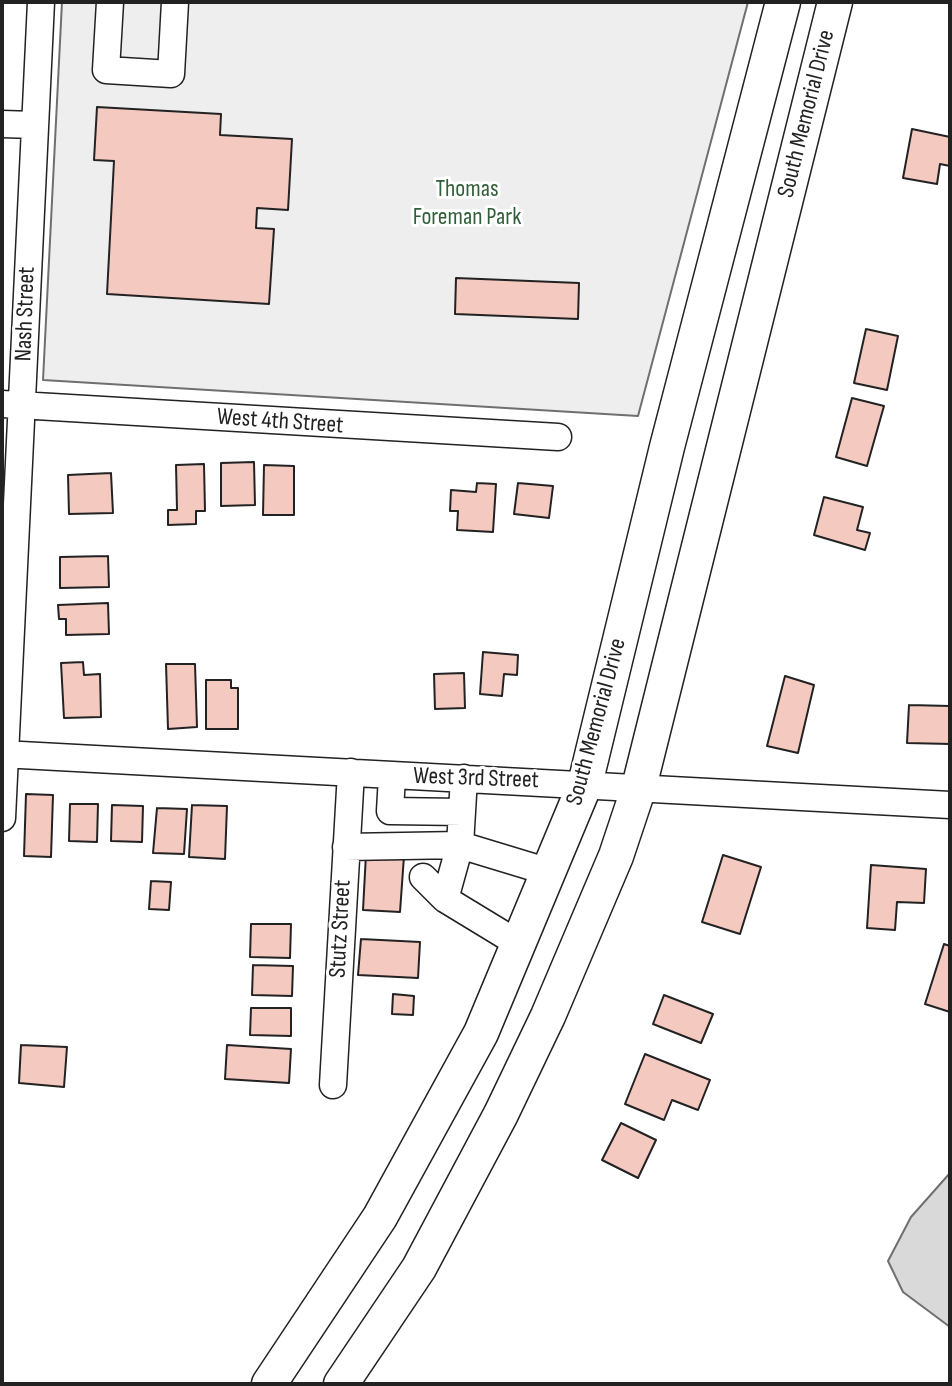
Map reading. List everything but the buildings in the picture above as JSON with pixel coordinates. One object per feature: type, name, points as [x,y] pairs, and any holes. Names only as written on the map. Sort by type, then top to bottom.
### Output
[{"type":"main road","name":"South Memorial Drive","points":[[269,1384],[380,1217],[481,1033],[585,784],[667,447],[783,2]]},
{"type":"main road","name":"South Memorial Drive","points":[[341,1384],[419,1268],[501,1114],[548,1016],[610,870],[639,787],[835,2]]},
{"type":"street","name":"Nash Street","points":[[2,818],[12,404],[41,2]]},
{"type":"street","points":[[110,2],[106,70],[171,74],[175,2]]},
{"type":"street","points":[[2,124],[34,125]]},
{"type":"street","name":"West 4th Street","points":[[12,404],[558,437]]},
{"type":"street","name":"West 3rd Street","points":[[4,754],[950,805]]},
{"type":"street","name":"Stutz Street","points":[[333,1085],[351,772]]},
{"type":"street","points":[[392,776],[390,811],[462,812]]},
{"type":"street","points":[[445,899],[460,845],[464,778]]},
{"type":"street","points":[[346,847],[424,861],[460,845],[549,872]]},
{"type":"street","points":[[424,861],[445,899],[519,944]]},
{"type":"green space","name":"Thomas Foreman Park","points":[[62,2],[748,2],[638,416],[43,380]]},
{"type":"shaded area","points":[[950,1173],[950,1327],[903,1292],[888,1261],[911,1217]]}]
